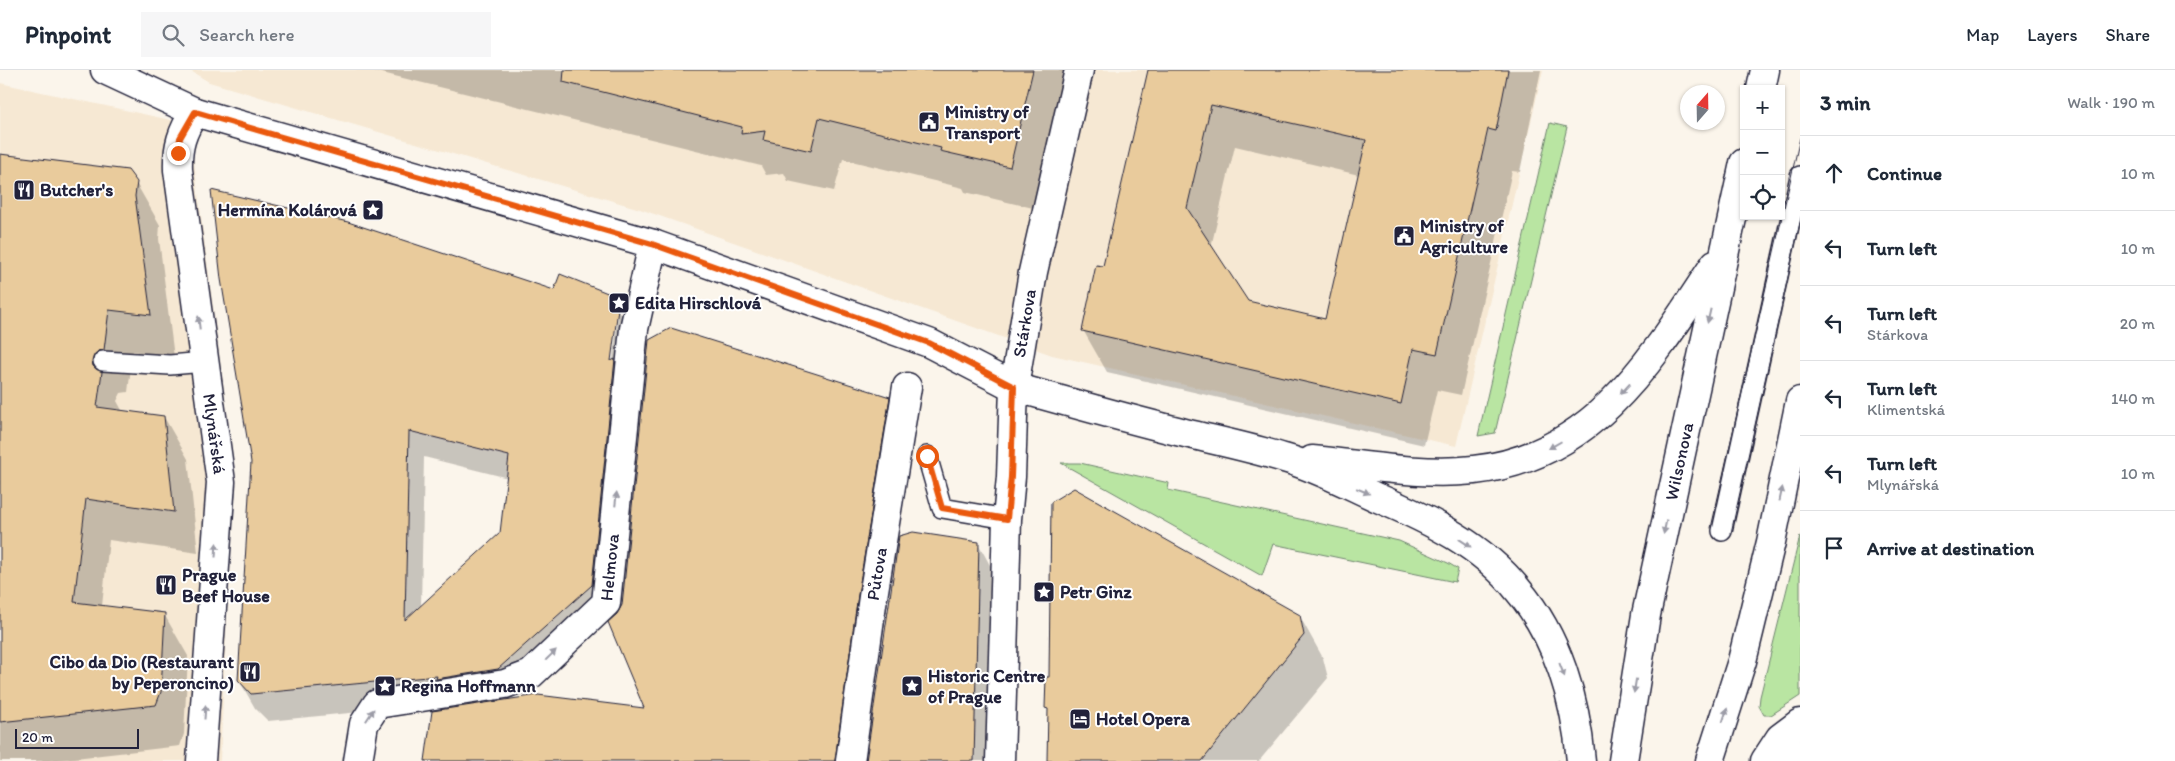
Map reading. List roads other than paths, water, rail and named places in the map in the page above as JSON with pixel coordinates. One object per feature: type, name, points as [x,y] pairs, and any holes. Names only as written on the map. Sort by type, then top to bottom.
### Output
[{"type":"street","points":[[105,70],[195,112],[652,244],[929,343],[1014,387],[1090,409],[1286,458],[1375,468],[1473,470],[1494,467],[1546,450],[1595,418],[1613,402],[1653,358],[1724,252]]},
{"type":"street","name":"Stárkova","points":[[1000,761],[1007,519],[1011,477],[1014,387],[1033,272],[1079,70]]},
{"type":"street","points":[[1761,85],[1765,70]]},
{"type":"street","name":"Mlynářská","points":[[195,112],[180,138],[178,153],[221,482],[201,761]]},
{"type":"street","name":"Wilsonova","points":[[1623,761],[1646,615],[1741,175]]},
{"type":"street","name":"Helmova","points":[[358,761],[364,724],[377,704],[505,684],[532,674],[606,603],[634,329],[652,244]]},
{"type":"street","name":"Půtova","points":[[850,761],[873,596],[908,387]]},
{"type":"street","points":[[1710,761],[1742,661],[1771,542],[1800,401]]},
{"type":"street","points":[[1286,458],[1424,517],[1459,538],[1488,559],[1519,590],[1544,630],[1567,682],[1574,712],[1581,761]]},
{"type":"street","points":[[1765,761],[1780,738],[1800,724]]},
{"type":"street","points":[[1779,761],[1800,754]]},
{"type":"lane","points":[[1722,531],[1800,176]]},
{"type":"lane","points":[[103,361],[170,365],[204,362]]},
{"type":"lane","points":[[927,456],[942,508],[1007,519]]},
{"type":"tram line","points":[[1711,528],[1800,138]]},
{"type":"tram line","points":[[1731,533],[1800,223]]},
{"type":"place","name":"Ministry of Transport","points":[[929,122]]},
{"type":"place","name":"Butcher's","points":[[24,190]]},
{"type":"place","name":"Hermína Kolárová","points":[[373,210]]},
{"type":"place","name":"Ministry of Agriculture","points":[[1404,236]]},
{"type":"place","name":"Edita Hirschlová","points":[[619,303]]},
{"type":"place","name":"Prague Beef House","points":[[166,585]]},
{"type":"place","name":"Petr Ginz","points":[[1044,592]]},
{"type":"place","name":"Cibo da Dio (Restaurant by Peperoncino)","points":[[250,672]]},
{"type":"place","name":"Regina Hoffmann","points":[[385,686]]},
{"type":"place","name":"Historic Centre of Prague","points":[[912,686]]},
{"type":"place","name":"Hotel Opera","points":[[1080,719]]}]
